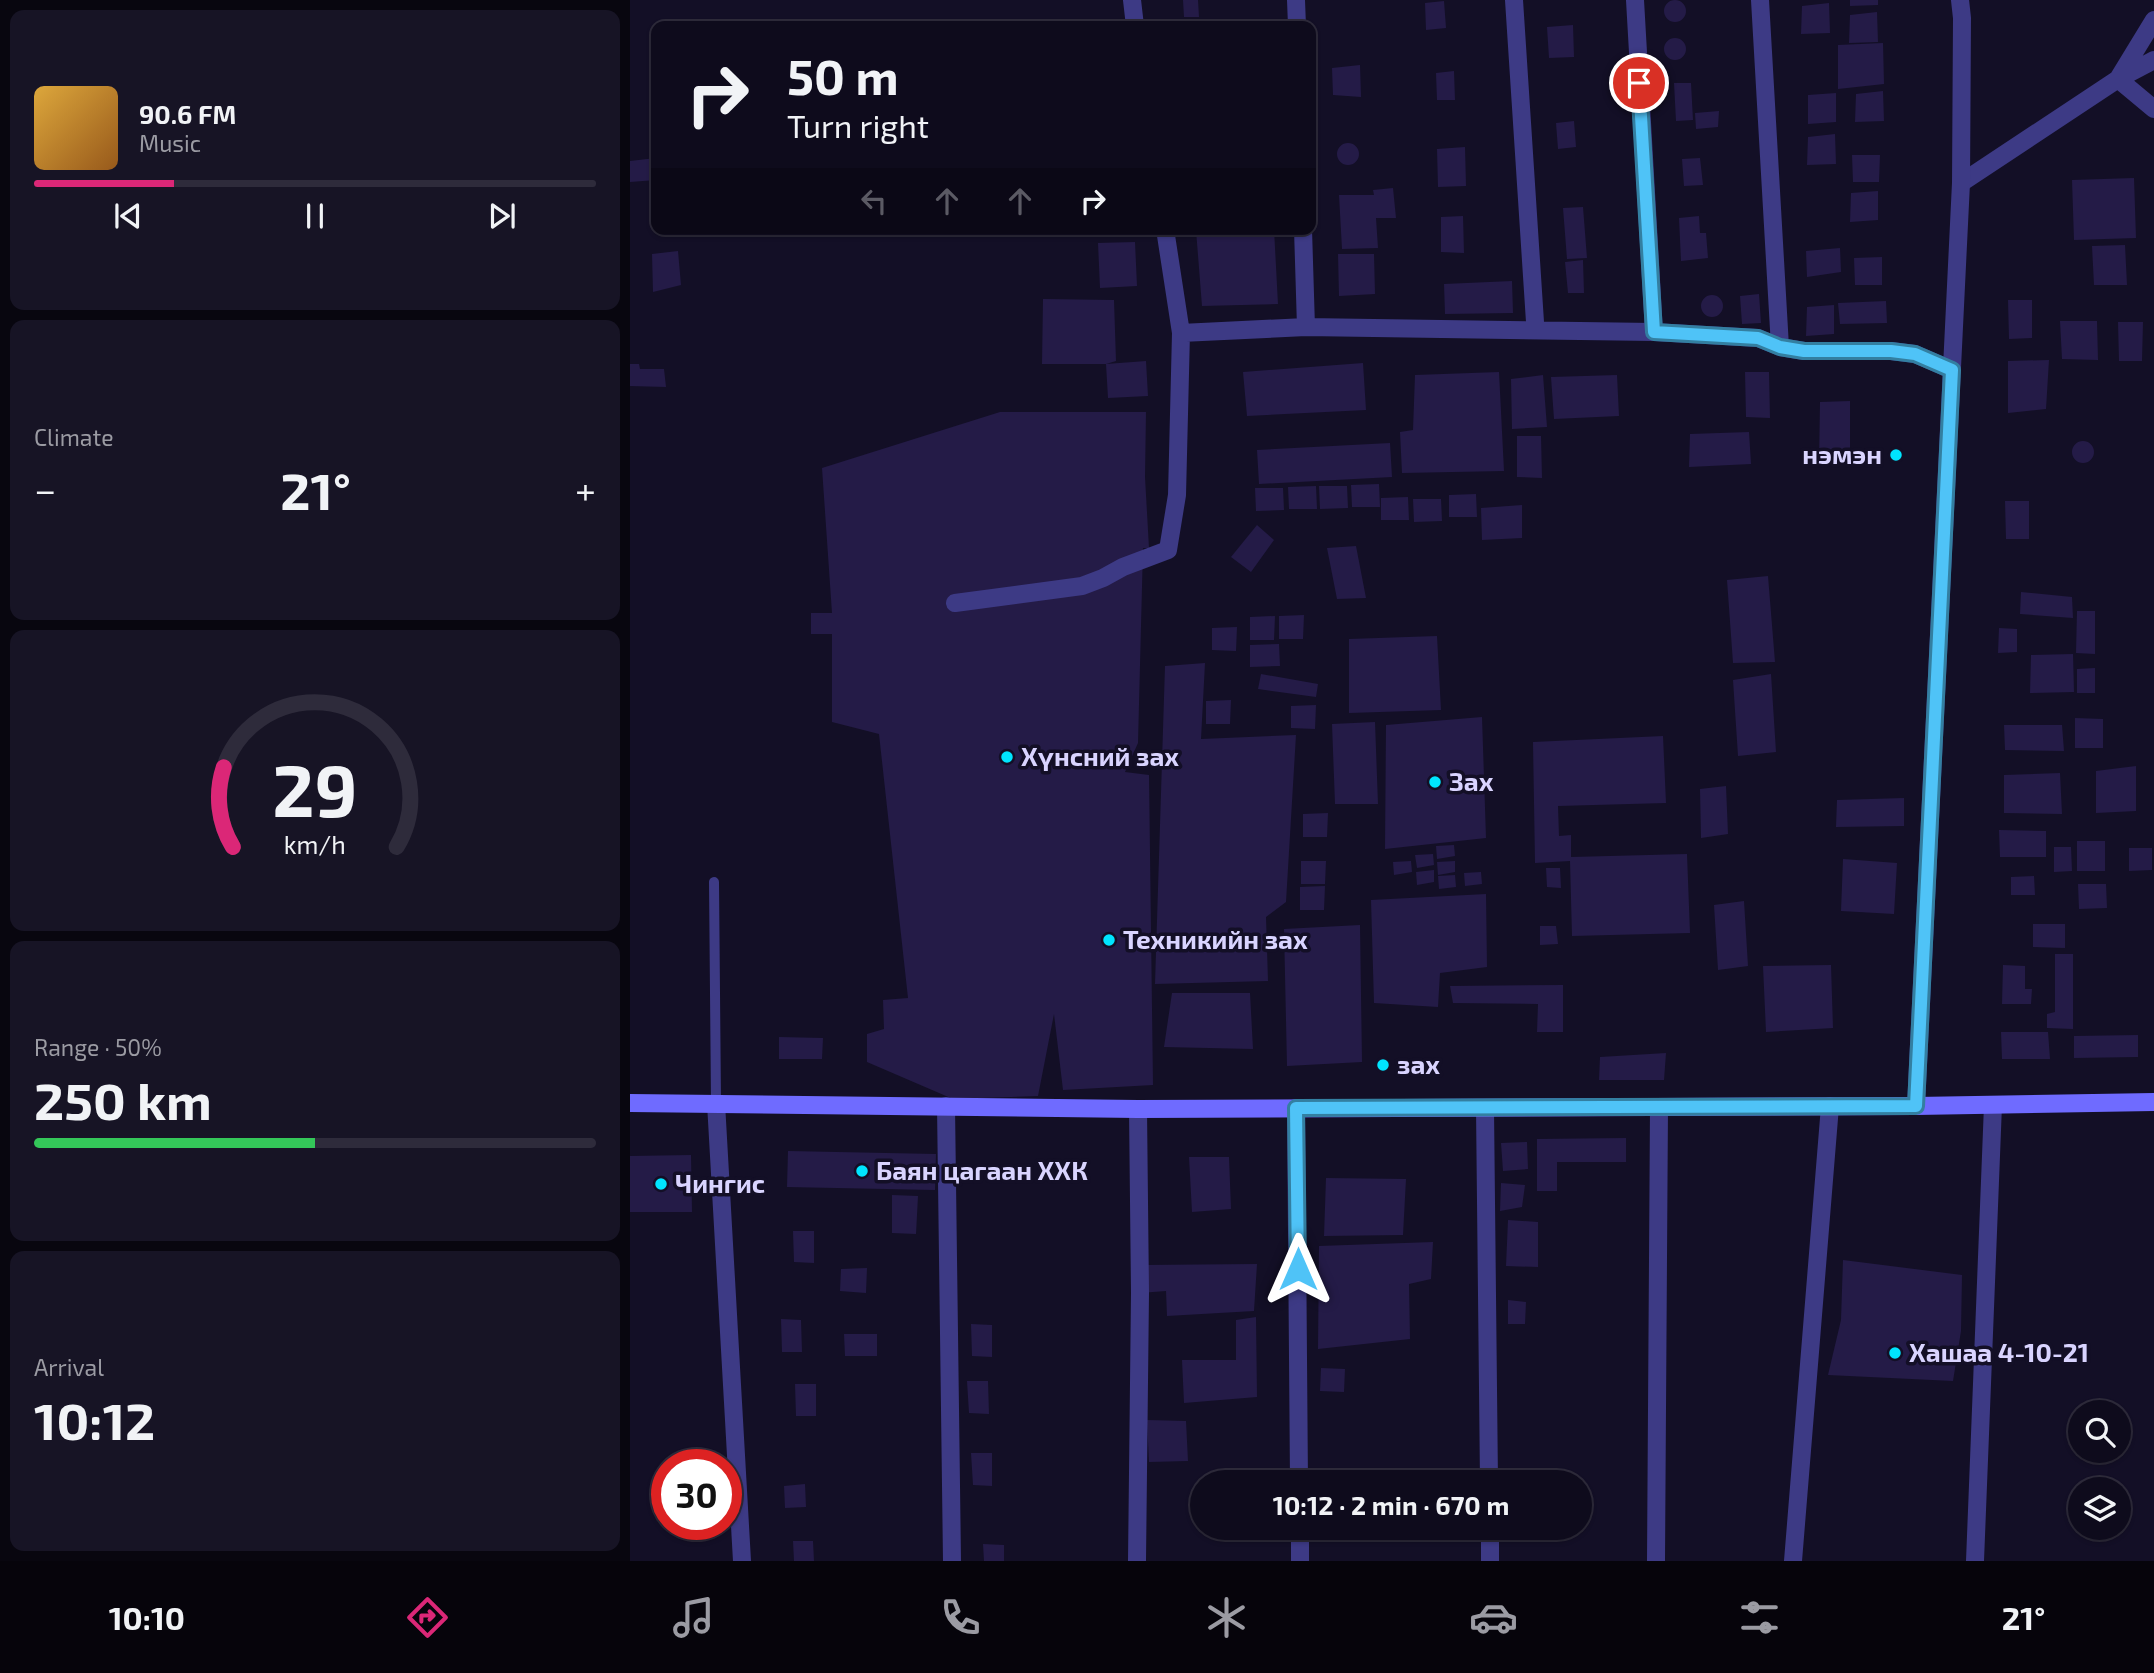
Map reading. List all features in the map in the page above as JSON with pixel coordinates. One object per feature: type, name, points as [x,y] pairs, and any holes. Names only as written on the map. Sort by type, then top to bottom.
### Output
[{"type":"main road","points":[[630,1103],[1138,1109],[1916,1106],[2154,1102]]},
{"type":"street","points":[[1132,0],[1134,21]]},
{"type":"street","points":[[1296,0],[1297,21]]},
{"type":"street","points":[[1514,0],[1535,322]]},
{"type":"street","points":[[1634,0],[1654,332]]},
{"type":"street","points":[[1760,0],[1780,347]]},
{"type":"street","points":[[1916,1106],[1961,183],[1960,0]]},
{"type":"street","points":[[2118,79],[2154,20]]},
{"type":"street","points":[[1961,183],[2118,79],[2154,60]]},
{"type":"street","points":[[2118,79],[2154,109]]},
{"type":"street","points":[[956,603],[1082,586],[1168,550],[1177,495],[1181,333],[1166,235]]},
{"type":"street","points":[[1303,235],[1306,327]]},
{"type":"street","points":[[1181,333],[1306,327],[1654,332],[1758,338],[1780,347],[1804,351],[1891,351],[1915,354],[1952,370]]},
{"type":"street","points":[[716,1103],[742,1561]]},
{"type":"street","points":[[1975,1561],[1993,1105]]},
{"type":"street","points":[[946,1106],[952,1561]]},
{"type":"street","points":[[1793,1561],[1830,1106]]},
{"type":"street","points":[[1656,1561],[1659,1107]]},
{"type":"street","points":[[1296,1108],[1299,1470]]},
{"type":"street","points":[[1485,1108],[1489,1470]]},
{"type":"street","points":[[1137,1561],[1140,1293],[1138,1109]]},
{"type":"street","points":[[1300,1540],[1300,1561]]},
{"type":"street","points":[[1490,1540],[1490,1561]]},
{"type":"lane","points":[[715,882],[716,1103]]},
{"type":"building","points":[[1183,0],[1198,0],[1199,17],[1184,17]]},
{"type":"building","points":[[1675,0],[1683,3],[1686,11],[1683,19],[1675,22],[1667,19],[1664,11],[1667,3]]},
{"type":"building","points":[[1850,0],[1878,0],[1878,5],[1850,6]]},
{"type":"building","points":[[1444,1],[1446,28],[1426,30],[1425,3]]},
{"type":"building","points":[[1829,3],[1830,33],[1801,34],[1802,6]]},
{"type":"building","points":[[1877,12],[1878,42],[1849,43],[1850,15]]},
{"type":"building","points":[[1573,25],[1574,57],[1549,58],[1547,27]]},
{"type":"building","points":[[1675,38],[1683,41],[1686,49],[1683,57],[1675,60],[1667,57],[1664,49],[1667,41]]},
{"type":"building","points":[[1883,43],[1884,84],[1838,89],[1838,45]]},
{"type":"building","points":[[1360,65],[1361,97],[1333,95],[1332,68]]},
{"type":"building","points":[[1454,71],[1455,100],[1437,100],[1436,73]]},
{"type":"building","points":[[1674,83],[1691,83],[1693,120],[1676,121]]},
{"type":"building","points":[[1883,91],[1884,121],[1855,122],[1856,94]]},
{"type":"building","points":[[1836,93],[1836,122],[1808,124],[1808,95]]},
{"type":"building","points":[[1719,111],[1718,127],[1696,129],[1695,113]]},
{"type":"building","points":[[1574,121],[1576,147],[1558,149],[1556,123]]},
{"type":"building","points":[[1835,134],[1836,164],[1807,165],[1808,137]]},
{"type":"building","points":[[1348,143],[1356,146],[1359,154],[1356,162],[1348,165],[1340,162],[1337,154],[1340,146]]},
{"type":"building","points":[[1465,147],[1466,186],[1438,187],[1437,149]]},
{"type":"building","points":[[1852,155],[1880,155],[1879,182],[1853,182]]},
{"type":"building","points":[[1700,158],[1703,185],[1684,186],[1682,159]]},
{"type":"building","points":[[651,159],[651,180],[630,182],[630,161]]},
{"type":"building","points":[[2134,178],[2136,238],[2074,240],[2072,180]]},
{"type":"building","points":[[1393,188],[1396,218],[1376,218],[1378,248],[1342,249],[1339,195],[1374,195],[1373,190]]},
{"type":"building","points":[[1878,191],[1878,220],[1850,222],[1851,193]]},
{"type":"building","points":[[1583,207],[1587,258],[1567,259],[1563,208]]},
{"type":"building","points":[[1463,216],[1464,253],[1441,252],[1441,217]]},
{"type":"building","points":[[1699,216],[1700,233],[1706,233],[1708,258],[1681,261],[1679,218]]},
{"type":"building","points":[[1196,235],[1274,235],[1278,304],[1202,306]]},
{"type":"building","points":[[1135,242],[1137,286],[1100,288],[1098,243]]},
{"type":"building","points":[[2125,245],[2127,285],[2094,285],[2092,246]]},
{"type":"building","points":[[1840,248],[1841,272],[1807,277],[1806,251]]},
{"type":"building","points":[[678,251],[681,285],[653,292],[652,254]]},
{"type":"building","points":[[1338,254],[1374,254],[1375,294],[1339,296]]},
{"type":"building","points":[[1882,257],[1882,285],[1855,285],[1854,258]]},
{"type":"building","points":[[1583,260],[1584,293],[1568,293],[1565,262]]},
{"type":"building","points":[[1512,281],[1513,313],[1445,314],[1444,284]]},
{"type":"building","points":[[1759,294],[1761,323],[1742,324],[1740,296]]},
{"type":"building","points":[[1712,295],[1720,298],[1723,306],[1720,314],[1712,317],[1704,314],[1701,306],[1704,298]]},
{"type":"building","points":[[1043,299],[1114,300],[1116,361],[1106,364],[1042,364]]},
{"type":"building","points":[[2008,300],[2032,300],[2032,338],[2009,339]]},
{"type":"building","points":[[1886,301],[1887,323],[1840,324],[1838,303]]},
{"type":"building","points":[[1834,305],[1834,334],[1806,336],[1807,307]]},
{"type":"building","points":[[2060,321],[2097,321],[2098,360],[2062,359]]},
{"type":"building","points":[[2118,322],[2143,322],[2142,361],[2119,361]]},
{"type":"building","points":[[2049,360],[2046,409],[2008,413],[2008,361]]},
{"type":"building","points":[[1146,361],[1148,396],[1108,398],[1106,364]]},
{"type":"building","points":[[1363,363],[1366,410],[1247,416],[1243,372]]},
{"type":"building","points":[[630,364],[639,364],[640,369],[664,369],[666,387],[630,386]]},
{"type":"building","points":[[1499,372],[1504,471],[1402,473],[1400,432],[1413,430],[1415,375]]},
{"type":"building","points":[[1745,372],[1769,372],[1770,418],[1746,417]]},
{"type":"building","points":[[1543,375],[1547,427],[1512,429],[1511,379]]},
{"type":"building","points":[[1617,375],[1619,416],[1554,419],[1551,377]]},
{"type":"building","points":[[1850,401],[1850,463],[1819,462],[1820,402]]},
{"type":"building","name":"Хүнсний зах","points":[[1000,412],[1146,412],[1145,477],[1149,548],[1143,548],[1138,743],[1125,772],[1149,775],[1153,1085],[1063,1090],[1054,1014],[1038,1096],[953,1099],[867,1062],[867,1034],[884,1029],[883,1000],[908,998],[879,734],[832,722],[832,634],[811,634],[811,613],[832,613],[822,468]]},
{"type":"building","points":[[1749,432],[1751,464],[1689,467],[1690,434]]},
{"type":"building","points":[[1517,436],[1541,436],[1542,478],[1517,477]]},
{"type":"building","points":[[2083,441],[2091,444],[2094,452],[2091,460],[2083,463],[2075,460],[2072,452],[2075,444]]},
{"type":"building","points":[[1390,443],[1392,477],[1259,484],[1257,450]]},
{"type":"building","points":[[1379,484],[1380,507],[1352,507],[1351,485]]},
{"type":"building","points":[[1316,486],[1317,509],[1289,509],[1288,487]]},
{"type":"building","points":[[1319,486],[1347,486],[1348,508],[1320,509]]},
{"type":"building","points":[[1255,488],[1283,488],[1284,510],[1256,511]]},
{"type":"building","points":[[1476,494],[1477,517],[1449,517],[1449,495]]},
{"type":"building","points":[[1408,497],[1409,520],[1381,520],[1381,498]]},
{"type":"building","points":[[1413,499],[1441,499],[1442,521],[1414,522]]},
{"type":"building","points":[[2005,501],[2029,501],[2029,539],[2006,539]]},
{"type":"building","points":[[1522,505],[1522,538],[1482,540],[1481,508]]},
{"type":"building","points":[[1257,525],[1274,540],[1251,572],[1231,557]]},
{"type":"building","points":[[1356,546],[1366,598],[1337,599],[1327,548]]},
{"type":"building","points":[[1768,576],[1775,662],[1733,663],[1727,580]]},
{"type":"building","points":[[2021,592],[2072,597],[2073,618],[2020,614]]},
{"type":"building","points":[[2077,611],[2095,611],[2095,654],[2076,653]]},
{"type":"building","points":[[1304,615],[1303,639],[1279,639],[1279,616]]},
{"type":"building","points":[[1275,616],[1274,640],[1250,640],[1250,617]]},
{"type":"building","points":[[1237,627],[1236,651],[1212,650],[1212,628]]},
{"type":"building","points":[[1999,628],[2017,629],[2017,652],[1998,653]]},
{"type":"building","points":[[1437,636],[1441,710],[1349,713],[1349,639]]},
{"type":"building","points":[[1279,644],[1280,666],[1250,667],[1250,645]]},
{"type":"building","points":[[2073,654],[2074,692],[2030,693],[2031,655]]},
{"type":"building","points":[[1205,663],[1201,739],[1296,735],[1286,902],[1266,917],[1268,981],[1155,984],[1165,666]]},
{"type":"building","points":[[2095,668],[2095,693],[2077,693],[2077,669]]},
{"type":"building","points":[[1261,674],[1318,684],[1316,697],[1258,689]]},
{"type":"building","points":[[1771,674],[1776,752],[1738,756],[1733,680]]},
{"type":"building","points":[[1231,700],[1230,724],[1206,724],[1206,701]]},
{"type":"building","points":[[1316,705],[1315,729],[1291,728],[1291,706]]},
{"type":"building","name":"Зах","points":[[1482,717],[1486,838],[1385,849],[1386,725]]},
{"type":"building","points":[[2075,718],[2103,719],[2103,748],[2075,748]]},
{"type":"building","points":[[1375,722],[1378,804],[1335,804],[1332,724]]},
{"type":"building","points":[[2004,725],[2062,725],[2064,751],[2005,750]]},
{"type":"building","points":[[1663,736],[1666,803],[1558,806],[1559,836],[1571,835],[1571,857],[1687,854],[1690,933],[1572,936],[1570,861],[1535,863],[1533,742]]},
{"type":"building","points":[[2136,766],[2136,811],[2096,813],[2096,771]]},
{"type":"building","points":[[2060,773],[2062,814],[2004,813],[2004,775]]},
{"type":"building","points":[[1726,786],[1728,834],[1701,838],[1700,789]]},
{"type":"building","points":[[1904,798],[1904,826],[1836,827],[1837,800]]},
{"type":"building","points":[[1328,813],[1327,837],[1303,837],[1303,814]]},
{"type":"building","points":[[1999,830],[2046,831],[2046,857],[2000,857]]},
{"type":"building","points":[[2077,841],[2105,841],[2105,871],[2077,871]]},
{"type":"building","points":[[1454,845],[1455,856],[1437,859],[1436,846]]},
{"type":"building","points":[[2054,847],[2071,847],[2072,871],[2054,872]]},
{"type":"building","points":[[2129,848],[2152,848],[2152,870],[2129,871]]},
{"type":"building","points":[[1433,854],[1434,865],[1417,868],[1415,855]]},
{"type":"building","points":[[1843,859],[1897,863],[1894,914],[1841,911]]},
{"type":"building","points":[[1301,861],[1326,861],[1325,884],[1301,884]]},
{"type":"building","points":[[1411,861],[1412,872],[1394,875],[1393,862]]},
{"type":"building","points":[[1455,861],[1455,872],[1438,875],[1437,862]]},
{"type":"building","points":[[1546,868],[1560,868],[1561,888],[1547,887]]},
{"type":"building","points":[[1434,870],[1434,882],[1417,885],[1416,872]]},
{"type":"building","points":[[1481,872],[1482,884],[1465,886],[1464,873]]},
{"type":"building","points":[[1455,875],[1456,887],[1439,889],[1438,876]]},
{"type":"building","points":[[2034,876],[2035,895],[2011,895],[2011,877]]},
{"type":"building","points":[[2078,884],[2106,884],[2107,908],[2079,909]]},
{"type":"building","points":[[1325,886],[1324,910],[1300,910],[1300,887]]},
{"type":"building","name":"Зах","points":[[1486,894],[1487,967],[1440,973],[1438,1007],[1374,1003],[1371,900]]},
{"type":"building","points":[[1744,901],[1748,966],[1718,970],[1714,905]]},
{"type":"building","points":[[2033,924],[2065,924],[2065,948],[2033,947]]},
{"type":"building","name":"Зах","points":[[1360,925],[1362,1062],[1287,1066],[1284,929]]},
{"type":"building","points":[[1540,926],[1556,926],[1558,944],[1540,945]]},
{"type":"building","points":[[2055,954],[2073,954],[2073,1029],[2047,1028],[2047,1014],[2055,1012]]},
{"type":"building","points":[[1831,965],[1833,1028],[1766,1032],[1763,966]]},
{"type":"building","points":[[2003,965],[2025,966],[2025,989],[2032,989],[2031,1004],[2002,1004]]},
{"type":"building","points":[[1563,985],[1563,1032],[1537,1032],[1538,1004],[1453,1003],[1450,986]]},
{"type":"building","points":[[1172,993],[1250,993],[1253,1049],[1164,1047]]},
{"type":"building","points":[[2001,1032],[2048,1032],[2050,1059],[2002,1059]]},
{"type":"building","points":[[2138,1035],[2138,1057],[2074,1058],[2074,1036]]},
{"type":"building","points":[[779,1037],[823,1038],[822,1059],[779,1059]]},
{"type":"building","points":[[1666,1053],[1664,1080],[1599,1080],[1600,1057]]},
{"type":"building","points":[[1626,1138],[1626,1162],[1557,1162],[1557,1191],[1537,1191],[1537,1139]]},
{"type":"building","points":[[1527,1142],[1528,1169],[1503,1171],[1501,1143]]},
{"type":"building","name":"Баян цагаан ХХК","points":[[788,1151],[936,1154],[935,1190],[787,1187]]},
{"type":"building","name":"Чингис","points":[[691,1155],[692,1212],[630,1212],[630,1156]]},
{"type":"building","points":[[1189,1157],[1229,1157],[1231,1209],[1192,1212]]},
{"type":"building","points":[[1326,1178],[1406,1179],[1403,1235],[1324,1236]]},
{"type":"building","points":[[1501,1183],[1525,1185],[1522,1207],[1500,1211]]},
{"type":"building","points":[[892,1195],[918,1196],[916,1234],[892,1233]]},
{"type":"building","points":[[1508,1220],[1538,1222],[1538,1267],[1506,1266]]},
{"type":"building","points":[[793,1231],[814,1231],[814,1263],[794,1262]]},
{"type":"building","points":[[1433,1242],[1431,1279],[1409,1284],[1410,1339],[1318,1349],[1319,1246]]},
{"type":"building","points":[[1843,1260],[1962,1275],[1961,1331],[1953,1381],[1828,1375],[1841,1320]]},
{"type":"building","points":[[1257,1264],[1254,1311],[1167,1316],[1166,1291],[1140,1293],[1143,1265]]},
{"type":"building","points":[[867,1268],[866,1293],[840,1291],[841,1269]]},
{"type":"building","points":[[1508,1300],[1526,1302],[1525,1324],[1508,1324]]},
{"type":"building","points":[[1256,1317],[1257,1397],[1184,1403],[1182,1360],[1236,1360],[1236,1320]]},
{"type":"building","points":[[781,1319],[801,1320],[802,1352],[782,1352]]},
{"type":"building","points":[[971,1324],[992,1325],[992,1357],[972,1356]]},
{"type":"building","points":[[844,1334],[877,1334],[877,1356],[845,1356]]},
{"type":"building","points":[[1321,1368],[1345,1369],[1344,1392],[1320,1391]]},
{"type":"building","points":[[967,1381],[988,1381],[989,1414],[969,1413]]},
{"type":"building","points":[[795,1384],[816,1384],[816,1416],[796,1416]]},
{"type":"building","points":[[1147,1420],[1186,1421],[1188,1461],[1149,1462]]},
{"type":"building","points":[[971,1453],[992,1453],[992,1486],[973,1485]]},
{"type":"building","points":[[805,1484],[806,1507],[785,1508],[784,1486]]},
{"type":"building","points":[[793,1541],[813,1541],[814,1561],[794,1561]]},
{"type":"building","points":[[983,1544],[1004,1545],[1004,1561],[984,1561]]},
{"type":"place","name":"нэмэн","points":[[1896,455]]},
{"type":"place","name":"Хүнсний зах","points":[[1007,757]]},
{"type":"place","name":"Зах","points":[[1435,782]]},
{"type":"place","name":"Техникийн зах","points":[[1109,940]]},
{"type":"place","name":"зах","points":[[1383,1065]]},
{"type":"place","name":"Баян цагаан ХХК","points":[[862,1171]]},
{"type":"place","name":"Чингис","points":[[661,1184]]},
{"type":"place","name":"Хашаа 4-10-21","points":[[1895,1353]]},
{"type":"route","points":[[1298,1269],[1296,1108],[1916,1106],[1952,370],[1915,354],[1891,351],[1804,351],[1780,347],[1758,338],[1654,332],[1639,83]]}]
